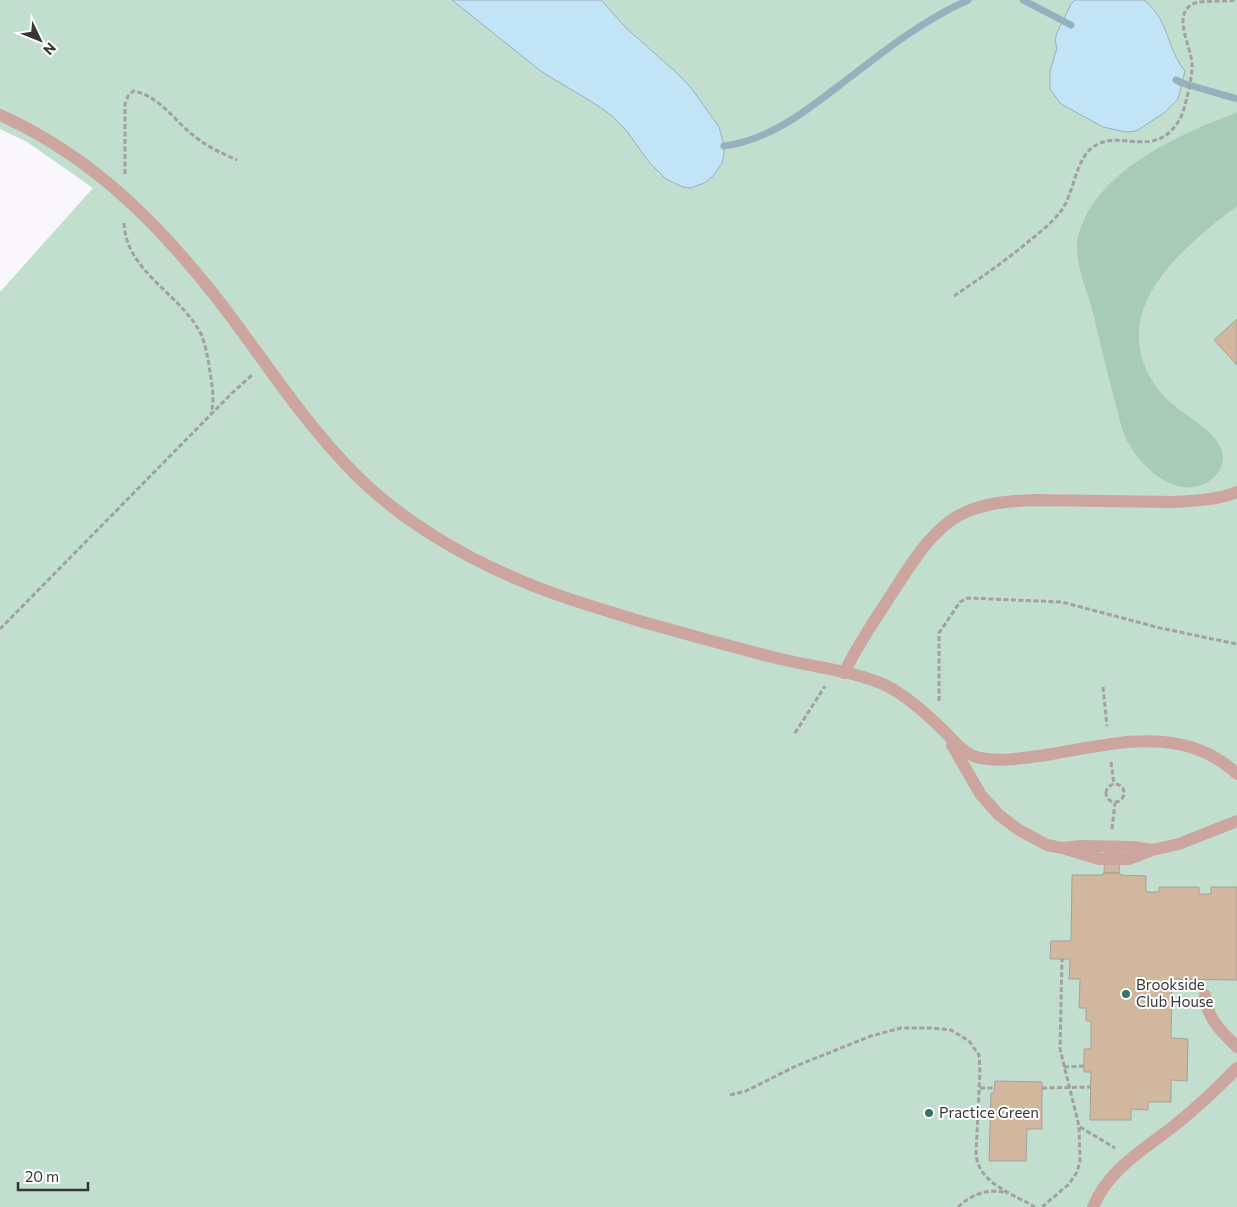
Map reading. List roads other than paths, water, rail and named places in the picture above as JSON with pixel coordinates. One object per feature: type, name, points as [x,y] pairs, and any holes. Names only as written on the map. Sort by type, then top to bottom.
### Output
[{"type":"street","points":[[0,116],[62,147],[94,171],[131,203],[184,258],[331,448],[358,477],[403,515],[470,556],[517,579],[569,599],[691,636],[875,682],[908,700],[968,754],[977,757],[993,759],[1023,758],[1141,742],[1175,742],[1204,752],[1221,761],[1237,774]]},
{"type":"street","points":[[840,672],[923,546],[951,521],[978,508],[1012,500],[1187,501],[1213,498],[1237,492]]},
{"type":"street","points":[[945,732],[981,795],[999,815],[1019,830],[1044,844],[1062,848],[1111,846],[1152,850],[1179,844],[1237,821]]},
{"type":"street","points":[[1205,995],[1209,1016],[1237,1047]]},
{"type":"street","points":[[1093,1207],[1107,1184],[1129,1160],[1211,1095],[1237,1068]]},
{"type":"water","points":[[452,0],[601,0],[626,28],[677,73],[692,89],[719,127],[724,146],[722,163],[706,182],[691,188],[683,187],[666,179],[649,162],[626,130],[612,116],[542,72]]},
{"type":"water","points":[[1075,0],[1144,0],[1159,17],[1174,53],[1185,71],[1178,99],[1164,113],[1136,131],[1126,132],[1103,127],[1061,104],[1050,89],[1050,71],[1057,48],[1055,40],[1071,4]]},
{"type":"waterway","points":[[724,146],[760,136],[793,119],[908,34],[968,0]]},
{"type":"waterway","points":[[1023,0],[1071,25]]},
{"type":"waterway","points":[[1176,80],[1237,99]]},
{"type":"place","name":"Brookside Club House","points":[[1126,994]]},
{"type":"place","name":"Practice Green","points":[[929,1113]]}]
